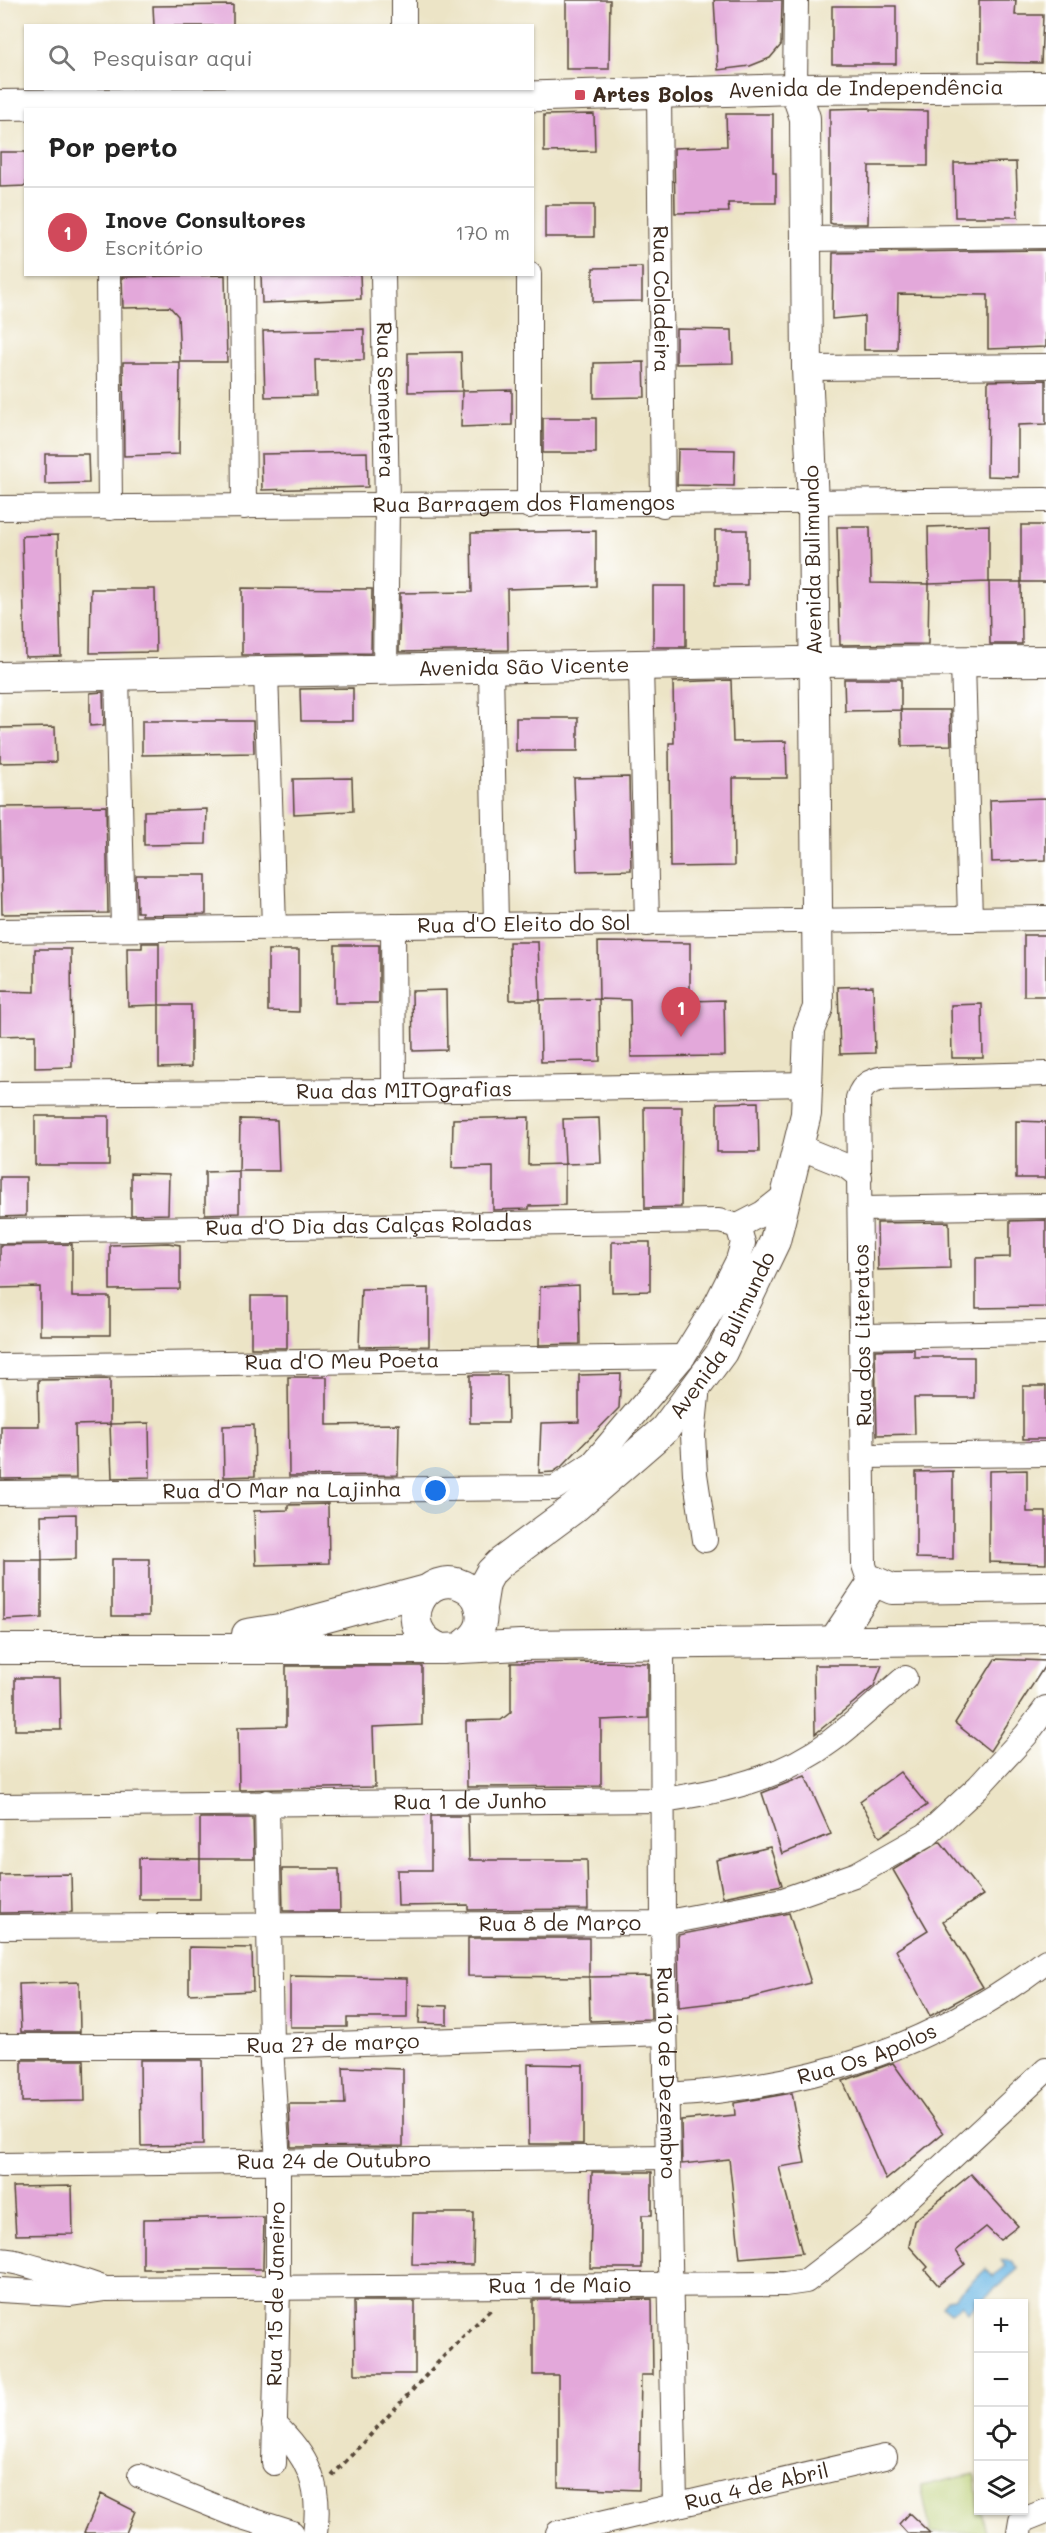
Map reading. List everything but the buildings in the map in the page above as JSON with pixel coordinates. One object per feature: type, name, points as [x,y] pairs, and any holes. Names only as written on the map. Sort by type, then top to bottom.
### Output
[{"type":"street","points":[[404,0],[404,24]]},
{"type":"street","name":"Avenida Bulimundo","points":[[796,0],[795,89],[785,118],[788,366],[804,504]]},
{"type":"street","name":"Avenida de Independência","points":[[0,105],[241,105],[392,99],[529,103],[659,92],[1046,87]]},
{"type":"street","name":"Avenida Bulimundo","points":[[500,1563],[573,1509],[665,1429],[722,1352],[775,1241],[806,1114],[809,1030],[801,1010],[808,921],[804,504],[807,368],[805,118],[795,89]]},
{"type":"street","name":"Rua Coladeira","points":[[659,92],[663,505]]},
{"type":"street","points":[[806,239],[1046,236]]},
{"type":"street","points":[[108,276],[110,508]]},
{"type":"street","points":[[242,276],[244,507]]},
{"type":"street","name":"Rua Sementera","points":[[383,276],[387,506],[385,670]]},
{"type":"street","points":[[529,276],[529,506]]},
{"type":"street","points":[[807,368],[1046,366]]},
{"type":"street","name":"Rua Barragem dos Flamengos","points":[[0,508],[1046,501]]},
{"type":"street","name":"Avenida São Vicente","points":[[0,677],[266,671],[1046,661]]},
{"type":"street","points":[[963,662],[970,919]]},
{"type":"street","points":[[641,666],[647,924]]},
{"type":"street","points":[[491,668],[496,925]]},
{"type":"street","points":[[266,671],[274,927]]},
{"type":"street","points":[[117,674],[123,929]]},
{"type":"street","name":"Rua d'O Eleito do Sol","points":[[0,931],[1046,918]]},
{"type":"street","points":[[393,926],[394,1091]]},
{"type":"street","name":"Rua dos Literatos","points":[[874,1581],[867,1574],[864,1565],[863,1336],[858,1098],[862,1088],[871,1081],[884,1078],[1046,1074]]},
{"type":"street","name":"Rua das MITOgrafias","points":[[0,1094],[394,1091],[808,1084]]},
{"type":"street","points":[[799,1147],[846,1166],[860,1177]]},
{"type":"street","points":[[738,1226],[763,1213],[787,1194]]},
{"type":"street","points":[[861,1209],[1046,1206]]},
{"type":"street","name":"Rua d'O Dia das Calças Roladas","points":[[0,1231],[719,1221],[738,1226]]},
{"type":"street","name":"Rua d'O Mar na Lajinha","points":[[0,1493],[555,1488],[593,1463],[683,1357],[717,1302],[738,1260],[743,1243],[738,1226]]},
{"type":"street","points":[[863,1336],[1046,1333]]},
{"type":"street","name":"Rua d'O Meu Poeta","points":[[0,1366],[683,1357]]},
{"type":"street","points":[[698,1386],[693,1435],[694,1474],[705,1540]]},
{"type":"street","points":[[864,1456],[1046,1454]]},
{"type":"street","points":[[150,1649],[286,1628],[437,1586],[500,1563]]},
{"type":"street","points":[[500,1563],[485,1583],[482,1614],[479,1630],[473,1640],[453,1648],[432,1645],[423,1638],[415,1619],[420,1598],[437,1586],[459,1584],[477,1598],[482,1614],[498,1635],[520,1645]]},
{"type":"street","points":[[834,1641],[874,1581],[892,1589],[1046,1587]]},
{"type":"street","points":[[0,1649],[453,1648],[520,1645],[1046,1639]]},
{"type":"street","name":"Rua 10 de Dezembro","points":[[662,1643],[663,1923],[675,2504]]},
{"type":"street","name":"Rua 1 de Junho","points":[[0,1806],[662,1800],[714,1793],[782,1771],[830,1742],[905,1678]]},
{"type":"street","name":"Rua 8 de Março","points":[[0,1927],[663,1923],[783,1900],[856,1874],[926,1835],[980,1786],[1026,1735],[1046,1708]]},
{"type":"street","name":"Rua 15 de Janeiro","points":[[267,1802],[270,2046],[278,2163],[274,2463]]},
{"type":"street","name":"Rua Os Apolos","points":[[666,2095],[705,2093],[780,2083],[854,2064],[925,2036],[958,2019],[1046,1961]]},
{"type":"street","name":"Rua 27 de março","points":[[0,2046],[270,2046],[665,2033]]},
{"type":"street","name":"Rua 1 de Maio","points":[[0,2260],[19,2261],[39,2269],[80,2278],[105,2289],[785,2284],[806,2281],[880,2224],[1046,2070]]},
{"type":"street","name":"Rua 24 de Outubro","points":[[0,2165],[668,2157]]},
{"type":"street","points":[[0,2290],[71,2294],[105,2289]]},
{"type":"street","points":[[274,2424],[291,2440],[306,2461],[316,2491],[320,2529]]},
{"type":"street","name":"Rua 4 de Abril","points":[[558,2533],[885,2457]]},
{"type":"street","points":[[140,2476],[236,2515],[292,2533]]},
{"type":"street","points":[[1018,2533],[1021,2521],[1046,2511]]},
{"type":"path","points":[[316,2491],[353,2456],[447,2353],[515,2285]]},
{"type":"green space","points":[[974,2474],[974,2515],[982,2515],[986,2533],[931,2533],[921,2486]]},
{"type":"water","points":[[1001,2260],[1011,2261],[1018,2269],[983,2299],[974,2299],[974,2307],[968,2312],[962,2305],[951,2313],[942,2306],[947,2299],[954,2298],[986,2269],[993,2276],[1005,2266]]},
{"type":"place","name":"Artes Bolos","points":[[580,95]]},
{"type":"place","name":"Inove Consultores","points":[[681,1037]]}]
